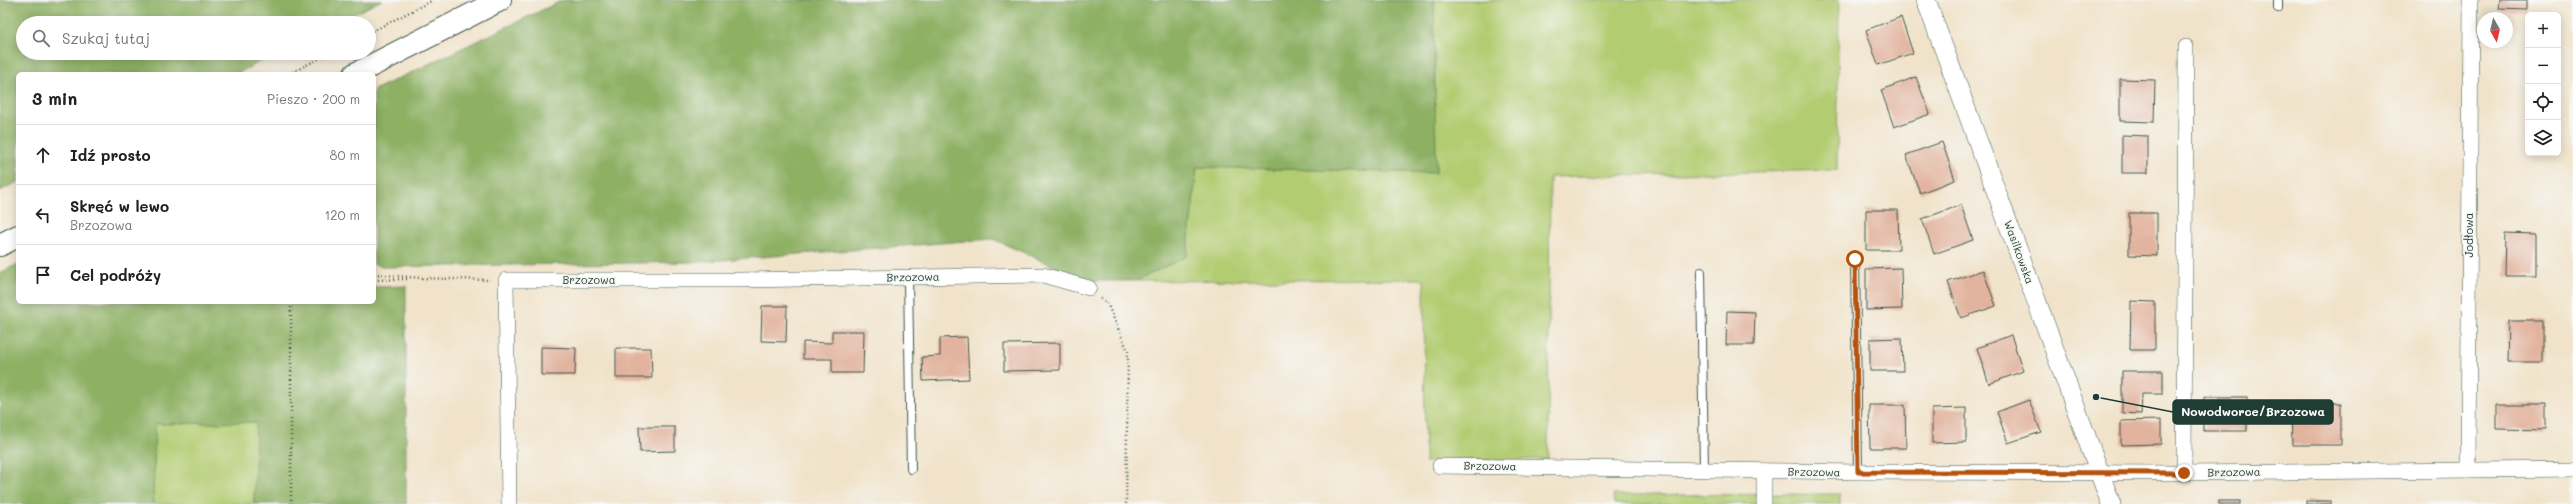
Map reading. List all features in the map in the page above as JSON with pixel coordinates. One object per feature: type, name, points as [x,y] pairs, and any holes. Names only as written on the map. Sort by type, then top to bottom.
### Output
[{"type":"main road","points":[[358,72],[500,0]]},
{"type":"main road","points":[[0,245],[16,237]]},
{"type":"street","name":"Wasilkowska","points":[[1926,0],[2111,504]]},
{"type":"street","name":"Jodłowa","points":[[2468,470],[2471,0]]},
{"type":"street","points":[[2184,473],[2186,47]]},
{"type":"street","name":"Brzozowa","points":[[506,280],[1043,275],[1089,288]]},
{"type":"street","points":[[506,280],[508,504]]},
{"type":"street","name":"Brzozowa","points":[[1440,466],[1858,472],[2100,473],[2573,469]]},
{"type":"street","points":[[1764,471],[1764,504]]},
{"type":"lane","points":[[1855,259],[1858,472]]},
{"type":"lane","points":[[1702,272],[1704,470]]},
{"type":"lane","points":[[908,277],[911,469]]},
{"type":"path","points":[[376,29],[433,0]]},
{"type":"path","points":[[293,72],[316,60]]},
{"type":"path","points":[[376,274],[420,278],[506,280]]},
{"type":"path","points":[[376,280],[420,278]]},
{"type":"path","points":[[1089,288],[1107,303],[1128,351],[1126,504]]},
{"type":"path","points":[[291,304],[291,504]]},
{"type":"green space","points":[[0,0],[382,0],[350,16],[16,16],[16,60],[263,60],[240,72],[16,72],[16,183],[0,191]]},
{"type":"green space","points":[[563,0],[1434,0],[1436,173],[1197,167],[1187,256],[1135,281],[1087,281],[993,239],[697,262],[384,267],[376,265],[376,89]]},
{"type":"green space","points":[[1434,0],[1839,0],[1837,170],[1550,177],[1548,459],[1425,462],[1424,279],[1136,281],[1187,256],[1197,167],[1436,173]]},
{"type":"green space","points":[[16,265],[16,304],[376,304],[376,287],[406,286],[406,504],[254,504],[256,422],[155,424],[153,504],[0,504],[0,273]]},
{"type":"green space","points":[[257,422],[254,504],[153,504],[155,424]]},
{"type":"green space","points":[[1840,494],[1840,504],[1614,504],[1613,495]]},
{"type":"building","points":[[2500,0],[2527,0],[2527,10],[2499,9]]},
{"type":"building","points":[[1901,17],[1913,53],[1878,65],[1866,30]]},
{"type":"building","points":[[1916,77],[1930,114],[1894,127],[1881,90]]},
{"type":"building","points":[[2120,79],[2155,80],[2154,122],[2120,121]]},
{"type":"building","points":[[2122,135],[2148,136],[2148,173],[2122,173]]},
{"type":"building","points":[[1942,142],[1955,180],[1920,193],[1906,155]]},
{"type":"building","points":[[1961,205],[1973,240],[1934,254],[1922,219]]},
{"type":"building","points":[[1866,210],[1898,210],[1899,250],[1866,250]]},
{"type":"building","points":[[2129,213],[2157,213],[2157,256],[2129,255]]},
{"type":"building","points":[[2506,233],[2536,234],[2536,276],[2505,276]]},
{"type":"building","points":[[1901,268],[1902,309],[1866,310],[1866,269]]},
{"type":"building","points":[[1983,270],[1996,306],[1961,318],[1948,282]]},
{"type":"building","points":[[2131,301],[2155,302],[2155,350],[2130,350]]},
{"type":"building","points":[[762,306],[787,306],[786,342],[761,341]]},
{"type":"building","points":[[1727,311],[1755,312],[1754,345],[1726,345]]},
{"type":"building","points":[[2508,321],[2543,321],[2543,362],[2507,362]]},
{"type":"building","points":[[832,331],[864,331],[863,373],[832,373],[832,359],[803,359],[803,342],[832,343]]},
{"type":"building","points":[[2011,335],[2023,371],[1989,384],[1977,348]]},
{"type":"building","points":[[967,337],[969,379],[923,381],[922,357],[940,356],[940,338]]},
{"type":"building","points":[[1902,338],[1903,371],[1870,371],[1870,339]]},
{"type":"building","points":[[1060,343],[1060,370],[1004,371],[1004,344]]},
{"type":"building","points":[[541,347],[576,348],[575,375],[541,375]]},
{"type":"building","points":[[616,348],[651,348],[652,378],[616,378]]},
{"type":"building","points":[[2122,371],[2163,371],[2163,394],[2142,394],[2141,414],[2122,413]]},
{"type":"building","points":[[2204,397],[2247,397],[2247,431],[2204,431]]},
{"type":"building","points":[[2029,400],[2041,432],[2008,443],[1997,412]]},
{"type":"building","points":[[2291,403],[2341,403],[2341,445],[2292,445]]},
{"type":"building","points":[[1869,405],[1905,405],[1906,448],[1870,448]]},
{"type":"building","points":[[2497,405],[2546,405],[2546,430],[2497,429]]},
{"type":"building","points":[[1966,408],[1966,442],[1932,443],[1932,409]]},
{"type":"building","points":[[2161,420],[2161,444],[2121,445],[2121,421]]},
{"type":"building","points":[[639,427],[675,427],[675,451],[640,452]]},
{"type":"building","points":[[2219,501],[2240,501],[2240,504],[2219,504]]},
{"type":"building","points":[[2306,501],[2330,501],[2330,504],[2306,504]]},
{"type":"place","name":"Nowodworce/Brzozowa","points":[[2096,397]]},
{"type":"route","points":[[1855,259],[1858,472],[2184,473]]}]
